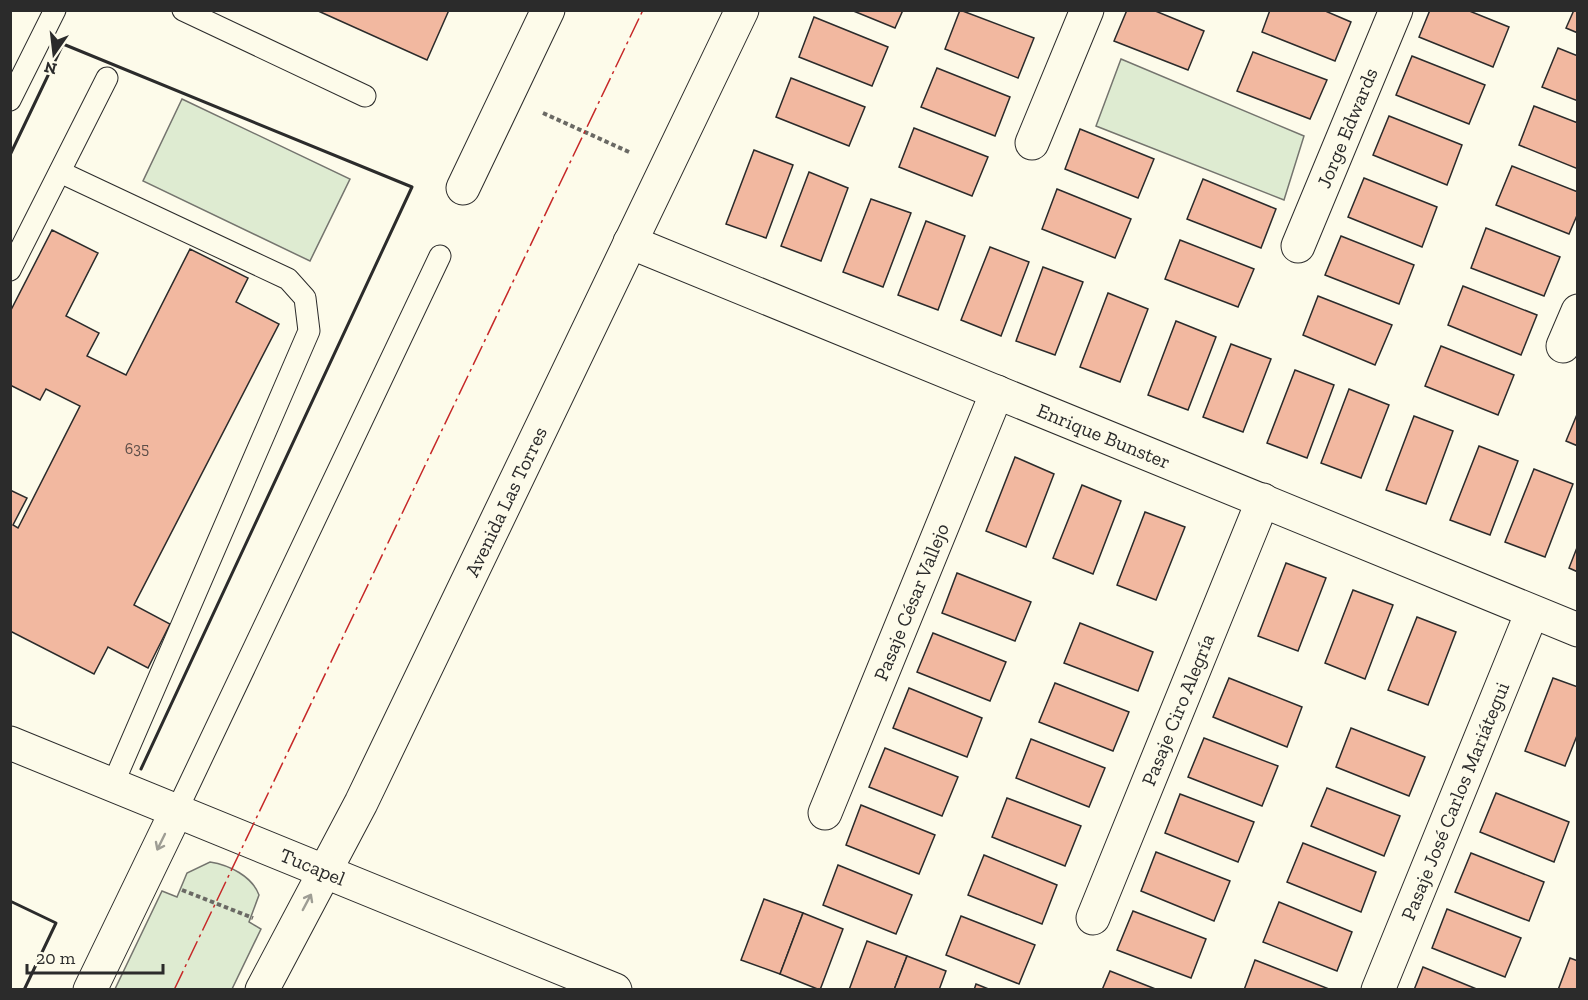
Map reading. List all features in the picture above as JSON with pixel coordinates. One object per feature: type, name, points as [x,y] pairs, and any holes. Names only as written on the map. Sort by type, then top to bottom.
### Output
[{"type":"street","points":[[463,188],[548,10]]},
{"type":"street","name":"Avenida Las Torres","points":[[262,990],[290,933],[361,803],[742,10]]},
{"type":"street","points":[[1032,143],[1088,10]]},
{"type":"street","name":"Jorge Edwards","points":[[1298,246],[1396,10]]},
{"type":"street","name":"Enrique Bunster","points":[[630,242],[1578,630]]},
{"type":"street","points":[[1563,346],[1578,311]]},
{"type":"street","name":"Pasaje César Vallejo","points":[[825,813],[997,392]]},
{"type":"street","name":"Pasaje Ciro Alegría","points":[[1093,918],[1263,500]]},
{"type":"street","name":"Pasaje José Carlos Mariátegui","points":[[1378,990],[1532,612]]},
{"type":"street","name":"Tucapel","points":[[10,743],[615,990]]},
{"type":"street","points":[[90,990],[177,810]]},
{"type":"lane","points":[[10,100],[55,10]]},
{"type":"lane","points":[[183,10],[365,96]]},
{"type":"lane","points":[[10,270],[107,78]]},
{"type":"lane","points":[[60,172],[288,279],[306,298],[309,331],[113,784]]},
{"type":"lane","points":[[177,810],[440,256]]},
{"type":"path","points":[[507,96],[666,169]]},
{"type":"path","points":[[145,875],[290,933]]},
{"type":"green space","points":[[1121,59],[1304,136],[1284,200],[1096,126]]},
{"type":"green space","points":[[182,99],[350,179],[310,261],[143,181]]},
{"type":"green space","points":[[210,862],[239,872],[251,882],[259,895],[249,922],[261,929],[232,989],[115,989],[162,891],[177,897],[187,873]]},
{"type":"building","points":[[316,10],[449,10],[427,60]]},
{"type":"building","points":[[851,10],[903,10],[895,28]]},
{"type":"building","points":[[960,10],[1034,38],[1018,78],[945,49]]},
{"type":"building","points":[[1127,10],[1153,10],[1204,31],[1188,70],[1114,41]]},
{"type":"building","points":[[1270,10],[1323,10],[1351,22],[1335,61],[1262,32]]},
{"type":"building","points":[[1430,10],[1467,10],[1509,27],[1493,67],[1419,37]]},
{"type":"building","points":[[1574,10],[1578,10],[1578,33],[1566,28]]},
{"type":"building","points":[[814,17],[888,47],[872,86],[799,57]]},
{"type":"building","points":[[1558,48],[1578,56],[1578,101],[1542,87]]},
{"type":"building","points":[[1253,52],[1327,80],[1310,119],[1237,91]]},
{"type":"building","points":[[1412,56],[1485,85],[1469,124],[1396,95]]},
{"type":"building","points":[[937,68],[1010,97],[995,136],[921,107]]},
{"type":"building","points":[[791,78],[865,107],[849,146],[776,117]]},
{"type":"building","points":[[1534,106],[1578,123],[1578,169],[1519,145]]},
{"type":"building","points":[[1389,116],[1462,145],[1447,185],[1373,155]]},
{"type":"building","points":[[914,128],[988,157],[972,196],[899,167]]},
{"type":"building","points":[[1080,129],[1154,159],[1138,198],[1065,169]]},
{"type":"building","points":[[754,150],[793,165],[766,238],[726,224]]},
{"type":"building","points":[[1512,166],[1578,192],[1578,213],[1569,234],[1496,205]]},
{"type":"building","points":[[809,172],[848,188],[821,261],[781,246]]},
{"type":"building","points":[[1364,178],[1437,207],[1422,247],[1348,217]]},
{"type":"building","points":[[1203,179],[1276,209],[1261,248],[1187,219]]},
{"type":"building","points":[[1057,189],[1131,219],[1115,258],[1042,229]]},
{"type":"building","points":[[871,199],[911,213],[883,287],[843,272]]},
{"type":"building","points":[[926,221],[965,236],[938,310],[898,295]]},
{"type":"building","points":[[1486,228],[1560,257],[1544,296],[1471,268]]},
{"type":"building","points":[[52,230],[98,253],[66,316],[99,333],[87,356],[126,375],[190,249],[248,278],[236,302],[279,324],[134,605],[170,624],[148,668],[108,647],[94,674],[10,631],[10,490],[27,498],[13,525],[18,528],[80,406],[46,389],[40,400],[10,385],[10,312]]},
{"type":"building","points":[[1341,236],[1414,265],[1399,304],[1325,275]]},
{"type":"building","points":[[1180,240],[1254,269],[1238,307],[1165,279]]},
{"type":"building","points":[[990,247],[1029,262],[1001,336],[961,320]]},
{"type":"building","points":[[1043,267],[1083,282],[1055,355],[1016,341]]},
{"type":"building","points":[[1463,286],[1537,315],[1521,355],[1448,325]]},
{"type":"building","points":[[1108,293],[1148,309],[1120,382],[1080,367]]},
{"type":"building","points":[[1318,296],[1392,325],[1375,365],[1303,335]]},
{"type":"building","points":[[1176,321],[1216,337],[1188,410],[1148,395]]},
{"type":"building","points":[[1231,344],[1271,359],[1243,432],[1203,417]]},
{"type":"building","points":[[1441,346],[1514,375],[1498,415],[1425,386]]},
{"type":"building","points":[[1295,370],[1334,385],[1307,458],[1267,443]]},
{"type":"building","points":[[1349,389],[1389,405],[1361,478],[1321,463]]},
{"type":"building","points":[[1578,412],[1578,446],[1566,441]]},
{"type":"building","points":[[1414,416],[1453,431],[1426,504],[1386,490]]},
{"type":"building","points":[[1479,446],[1518,461],[1490,535],[1450,520]]},
{"type":"building","points":[[1015,457],[1054,474],[1026,547],[986,531]]},
{"type":"building","points":[[1534,469],[1573,484],[1545,557],[1505,542]]},
{"type":"building","points":[[1082,485],[1121,501],[1093,574],[1053,558]]},
{"type":"building","points":[[1145,512],[1185,527],[1156,600],[1117,585]]},
{"type":"building","points":[[1578,545],[1578,572],[1569,568]]},
{"type":"building","points":[[1286,563],[1326,578],[1298,651],[1258,636]]},
{"type":"building","points":[[957,573],[1031,602],[1015,641],[942,613]]},
{"type":"building","points":[[1353,590],[1393,605],[1365,679],[1325,663]]},
{"type":"building","points":[[1417,617],[1456,632],[1428,705],[1388,690]]},
{"type":"building","points":[[1080,623],[1153,652],[1138,691],[1064,663]]},
{"type":"building","points":[[933,633],[1006,662],[990,701],[917,672]]},
{"type":"building","points":[[1229,678],[1302,707],[1287,747],[1213,717]]},
{"type":"building","points":[[1553,678],[1578,687],[1578,733],[1565,766],[1525,751]]},
{"type":"building","points":[[1055,683],[1129,712],[1113,751],[1039,722]]},
{"type":"building","points":[[909,688],[982,718],[967,757],[893,728]]},
{"type":"building","points":[[1351,728],[1425,757],[1409,796],[1336,767]]},
{"type":"building","points":[[1204,738],[1278,766],[1262,806],[1188,777]]},
{"type":"building","points":[[1031,739],[1105,768],[1089,807],[1016,778]]},
{"type":"building","points":[[885,748],[958,777],[942,816],[869,787]]},
{"type":"building","points":[[1327,788],[1400,816],[1384,856],[1311,826]]},
{"type":"building","points":[[1496,793],[1569,822],[1554,862],[1480,832]]},
{"type":"building","points":[[1180,794],[1254,822],[1238,862],[1165,833]]},
{"type":"building","points":[[1007,798],[1081,826],[1065,866],[992,837]]},
{"type":"building","points":[[861,805],[935,835],[919,874],[846,845]]},
{"type":"building","points":[[1303,843],[1376,872],[1361,912],[1287,882]]},
{"type":"building","points":[[1156,852],[1230,881],[1214,921],[1141,891]]},
{"type":"building","points":[[1471,853],[1544,882],[1529,921],[1455,892]]},
{"type":"building","points":[[984,855],[1057,885],[1042,924],[968,895]]},
{"type":"building","points":[[838,865],[912,895],[896,934],[823,905]]},
{"type":"building","points":[[764,899],[803,913],[780,974],[741,960]]},
{"type":"building","points":[[1279,902],[1352,932],[1337,971],[1263,942]]},
{"type":"building","points":[[1447,909],[1521,938],[1505,977],[1432,948]]},
{"type":"building","points":[[1133,911],[1206,939],[1191,978],[1117,950]]},
{"type":"building","points":[[803,913],[843,929],[820,990],[780,974]]},
{"type":"building","points":[[961,916],[1035,945],[1019,984],[946,955]]},
{"type":"building","points":[[867,941],[907,956],[894,990],[849,990]]},
{"type":"building","points":[[907,956],[946,971],[939,990],[894,990]]},
{"type":"building","points":[[1570,958],[1578,961],[1578,990],[1558,990]]},
{"type":"building","points":[[1255,960],[1329,989],[1329,990],[1244,990]]},
{"type":"building","points":[[1423,967],[1479,990],[1414,990]]},
{"type":"building","points":[[1110,971],[1158,990],[1102,990]]},
{"type":"building","points":[[976,984],[991,990],[974,990]]},
{"type":"wall","points":[[10,155],[63,44],[412,187],[141,769]]},
{"type":"wall","points":[[10,901],[56,923],[24,990]]},
{"type":"power","points":[[174,990],[643,10]]}]
